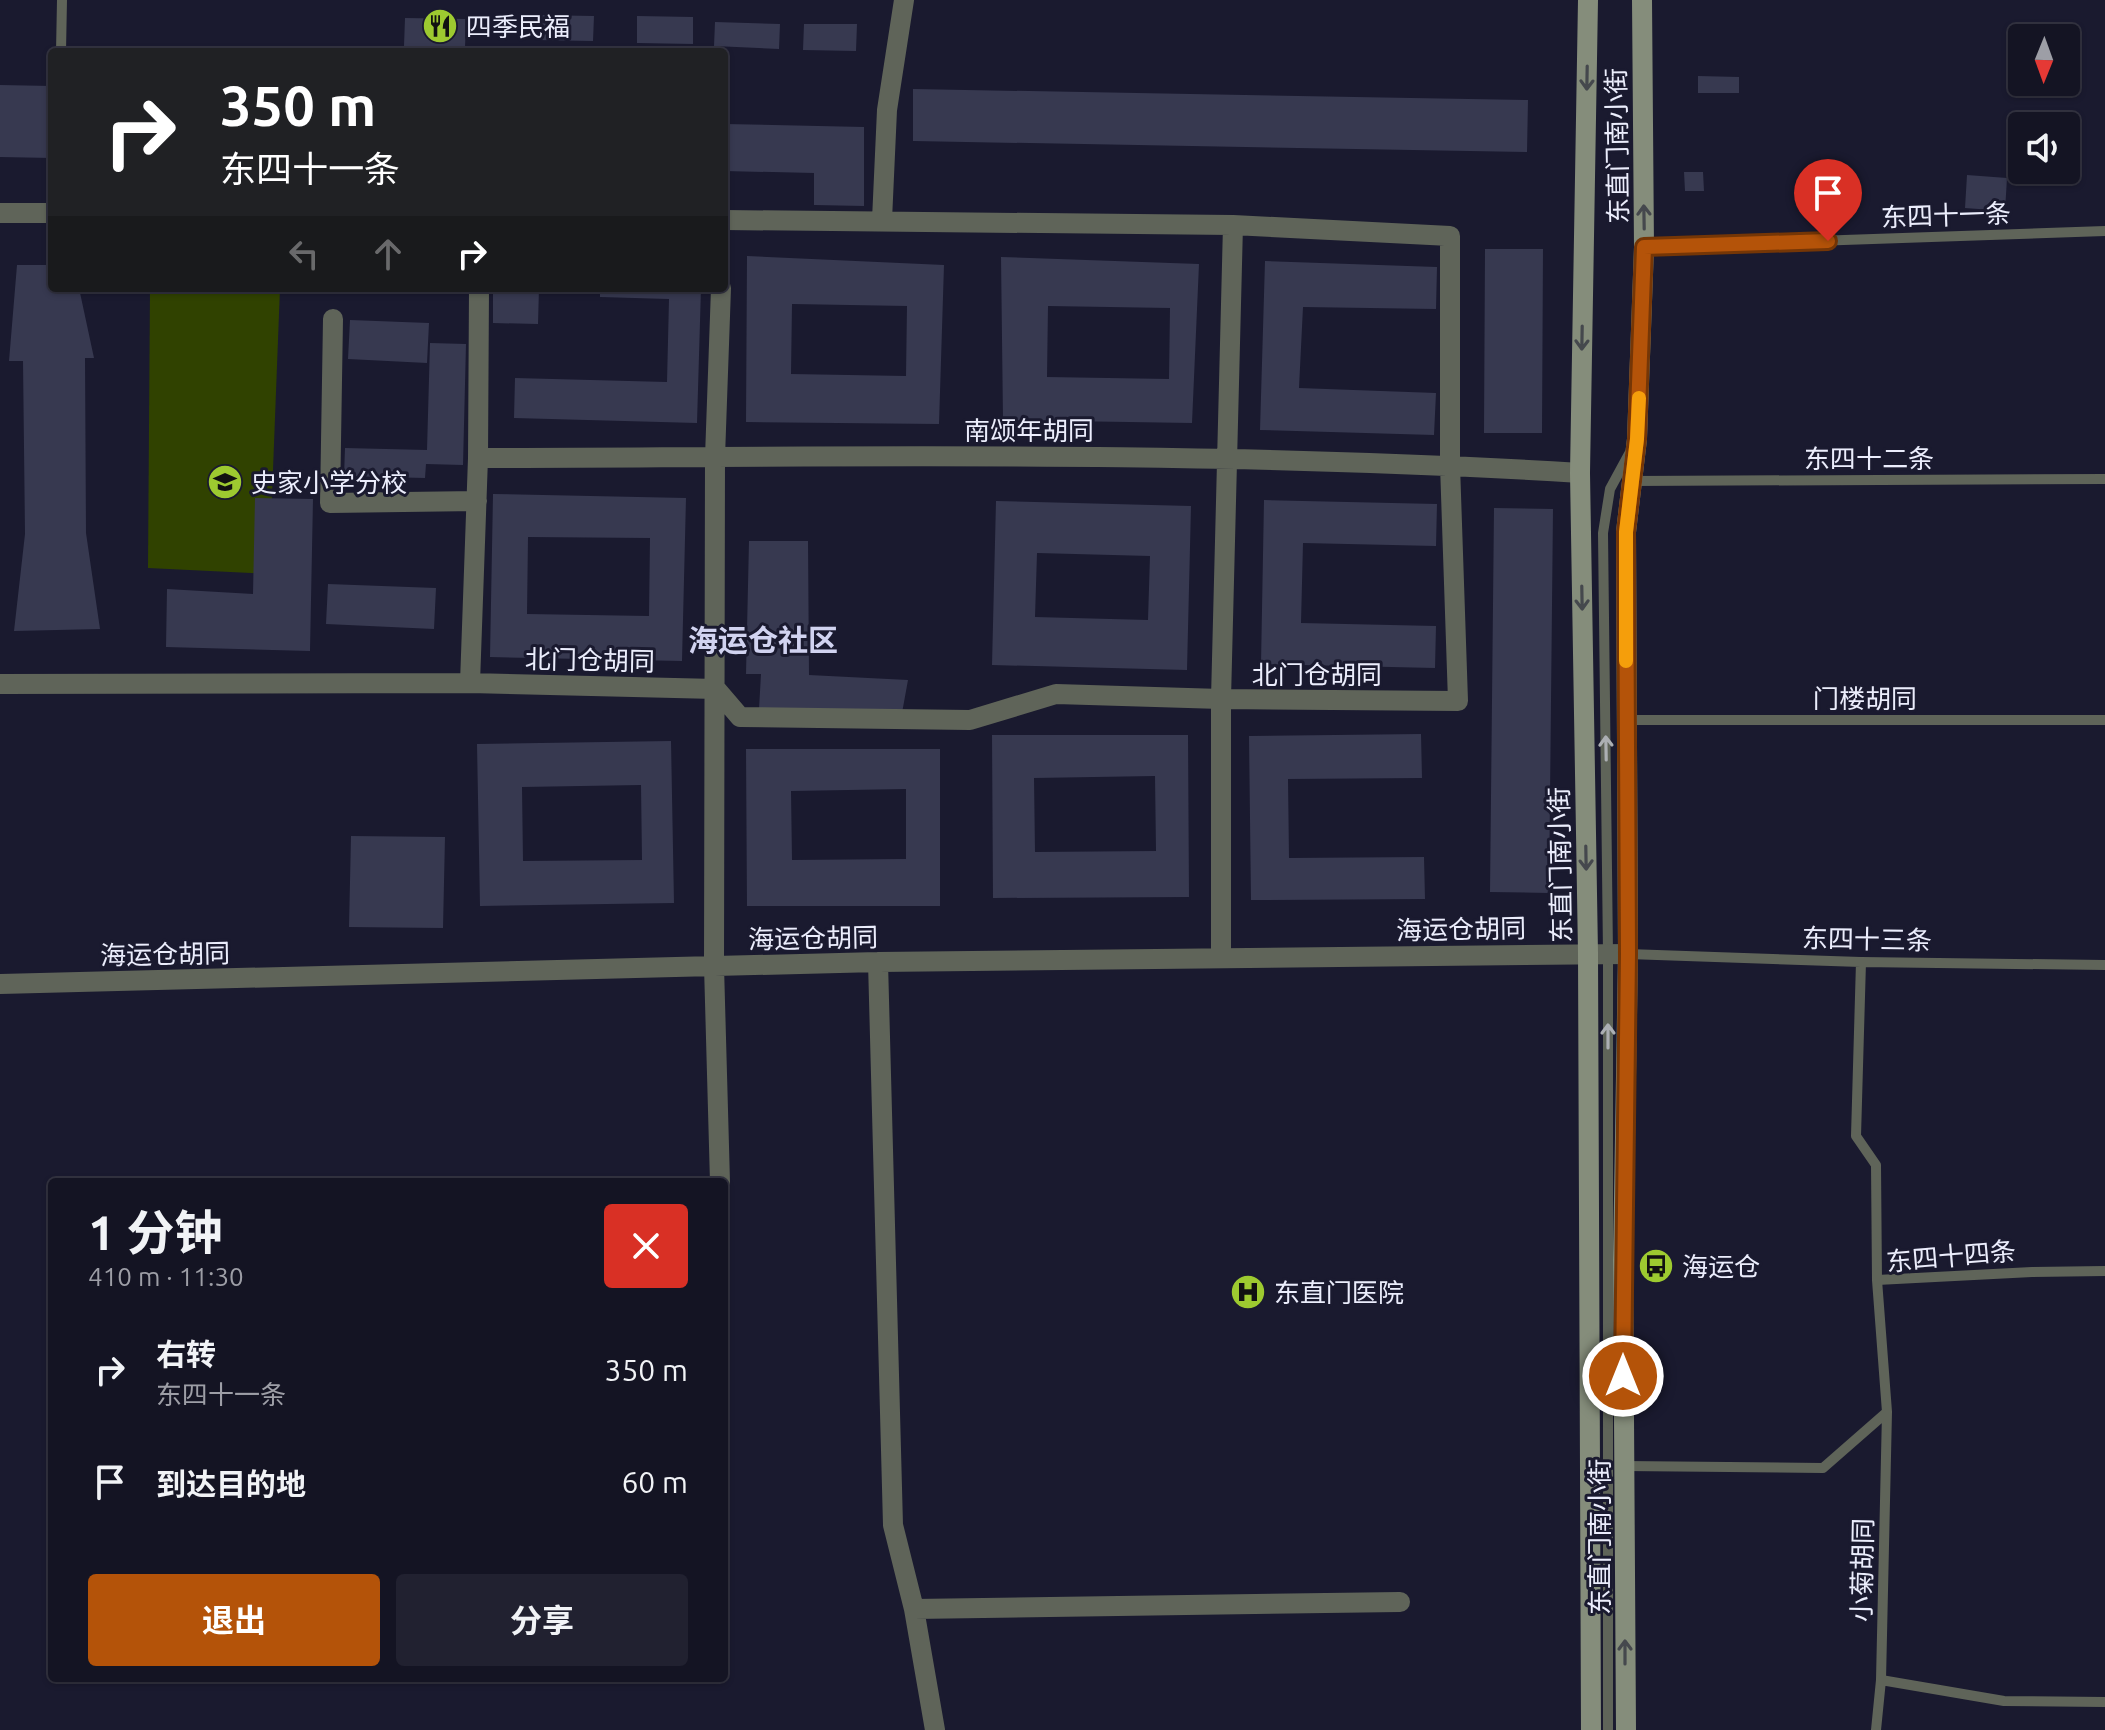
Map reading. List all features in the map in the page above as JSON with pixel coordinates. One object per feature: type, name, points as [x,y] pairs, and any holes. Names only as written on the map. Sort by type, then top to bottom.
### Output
[{"type":"main road","name":"东直门南小街","points":[[1588,0],[1580,473],[1623,1260],[1626,1730]]},
{"type":"main road","name":"东直门南小街","points":[[1591,1730],[1608,954],[1625,720],[1626,532],[1637,439],[1644,247],[1642,0]]},
{"type":"street","points":[[882,220],[887,110],[904,0]]},
{"type":"street","points":[[0,213],[48,213]]},
{"type":"street","name":"北门仓胡同","points":[[0,684],[470,683],[716,689],[740,717],[970,720],[1056,694],[1458,701],[1450,465],[1450,236],[1233,225],[728,220]]},
{"type":"street","points":[[1221,957],[1221,699],[1233,225]]},
{"type":"street","points":[[470,683],[478,458],[479,292]]},
{"type":"street","points":[[720,1178],[714,966],[715,457],[721,292]]},
{"type":"street","points":[[333,319],[330,503],[477,501]]},
{"type":"street","name":"南颂年胡同","points":[[478,458],[996,455],[1229,458],[1450,465],[1580,473]]},
{"type":"street","name":"海运仓胡同","points":[[0,984],[878,962],[1608,954]]},
{"type":"street","points":[[878,962],[893,1525],[914,1609],[935,1730]]},
{"type":"street","points":[[914,1609],[1400,1602]]},
{"type":"lane","points":[[61,48],[62,0]]},
{"type":"lane","name":"东四十一条","points":[[1644,247],[2105,231]]},
{"type":"lane","points":[[1608,1730],[1608,954],[1603,533],[1610,489],[1637,439]]},
{"type":"lane","name":"东四十二条","points":[[1632,481],[2105,479]]},
{"type":"lane","name":"门楼胡同","points":[[1625,720],[2105,720]]},
{"type":"lane","name":"东四十三条","points":[[1608,954],[2105,965]]},
{"type":"lane","points":[[1861,962],[1856,1136],[1876,1165],[1877,1280]]},
{"type":"lane","name":"东四十四条","points":[[1887,1412],[1877,1280],[2105,1271]]},
{"type":"lane","points":[[1624,1466],[1823,1468],[1887,1412]]},
{"type":"lane","name":"小菊胡同","points":[[1876,1730],[1881,1680],[1887,1412]]},
{"type":"lane","points":[[1881,1680],[2004,1701],[2105,1702]]},
{"type":"green space","points":[[150,292],[280,292],[269,574],[148,568]]},
{"type":"building","points":[[536,15],[594,16],[593,41],[536,40]]},
{"type":"building","points":[[637,16],[693,17],[693,44],[637,43]]},
{"type":"building","points":[[405,18],[466,19],[465,48],[404,46]]},
{"type":"building","points":[[715,22],[780,24],[779,49],[714,46]]},
{"type":"building","points":[[804,24],[857,24],[856,51],[803,50]]},
{"type":"building","points":[[1698,76],[1739,77],[1739,93],[1698,93]]},
{"type":"building","points":[[0,85],[48,86],[48,158],[0,157]]},
{"type":"building","points":[[913,89],[1528,100],[1527,152],[913,141]]},
{"type":"building","points":[[728,124],[864,127],[864,206],[814,205],[814,173],[728,171]]},
{"type":"building","points":[[1684,172],[1703,172],[1704,191],[1685,191]]},
{"type":"building","points":[[1967,175],[2007,178],[2005,211],[1965,208]]},
{"type":"building","points":[[1485,249],[1543,249],[1542,433],[1484,433]]},
{"type":"building","points":[[747,256],[944,265],[939,424],[746,422]],"holes":[[[792,304],[907,306],[906,376],[791,374]]]},
{"type":"building","points":[[1001,257],[1199,264],[1192,423],[1003,420]],"holes":[[[1048,306],[1170,308],[1169,379],[1047,377]]]},
{"type":"building","points":[[1265,261],[1437,267],[1436,309],[1303,307],[1299,388],[1436,393],[1434,435],[1260,430]]},
{"type":"building","points":[[17,265],[48,265],[48,292],[80,292],[94,358],[85,358],[86,533],[100,629],[14,631],[25,534],[23,361],[9,361]]},
{"type":"building","points":[[493,292],[539,292],[538,324],[493,323]]},
{"type":"building","points":[[600,292],[701,292],[697,423],[514,418],[515,378],[667,382],[669,299],[600,297]]},
{"type":"building","points":[[350,320],[429,323],[427,363],[348,359]]},
{"type":"building","points":[[430,343],[466,344],[463,465],[426,464],[425,478],[344,476],[345,448],[427,450]]},
{"type":"building","points":[[493,494],[686,498],[682,661],[490,657]],"holes":[[[528,537],[650,538],[649,616],[527,614]]]},
{"type":"building","points":[[255,498],[313,499],[310,651],[166,647],[167,589],[253,594]]},
{"type":"building","points":[[1264,500],[1437,504],[1436,546],[1303,543],[1301,623],[1436,626],[1435,668],[1261,664]]},
{"type":"building","points":[[996,501],[1191,506],[1187,670],[992,665]],"holes":[[[1037,553],[1150,556],[1148,620],[1035,617]]]},
{"type":"building","points":[[1494,508],[1553,509],[1549,893],[1490,892]]},
{"type":"building","points":[[749,541],[808,541],[809,675],[908,680],[902,713],[759,709],[761,674],[746,674]]},
{"type":"building","points":[[328,584],[436,588],[434,629],[326,624]]},
{"type":"building","points":[[1421,734],[1422,778],[1288,779],[1289,858],[1424,857],[1425,899],[1251,900],[1249,736]]},
{"type":"building","points":[[992,735],[1188,735],[1189,897],[993,898]],"holes":[[[1155,776],[1156,851],[1035,852],[1034,778]]]},
{"type":"building","points":[[671,741],[674,903],[480,906],[477,744]],"holes":[[[641,785],[642,860],[523,861],[522,787]]]},
{"type":"building","points":[[746,749],[940,749],[940,906],[747,906]],"holes":[[[906,789],[906,859],[792,860],[791,791]]]},
{"type":"building","points":[[351,836],[445,837],[443,928],[349,927]]},
{"type":"slow traffic","points":[[1626,661],[1626,532],[1639,398]]},
{"type":"place","name":"四季民福","points":[[440,26]]},
{"type":"place","name":"史家小学分校","points":[[225,482]]},
{"type":"place","name":"海运仓","points":[[1656,1266]]},
{"type":"place","name":"东直门医院","points":[[1248,1292]]},
{"type":"district","name":"海运仓社区","points":[[763,640]]},
{"type":"route","points":[[1623,1376],[1628,954],[1626,532],[1637,439],[1644,247],[1828,241]]}]
